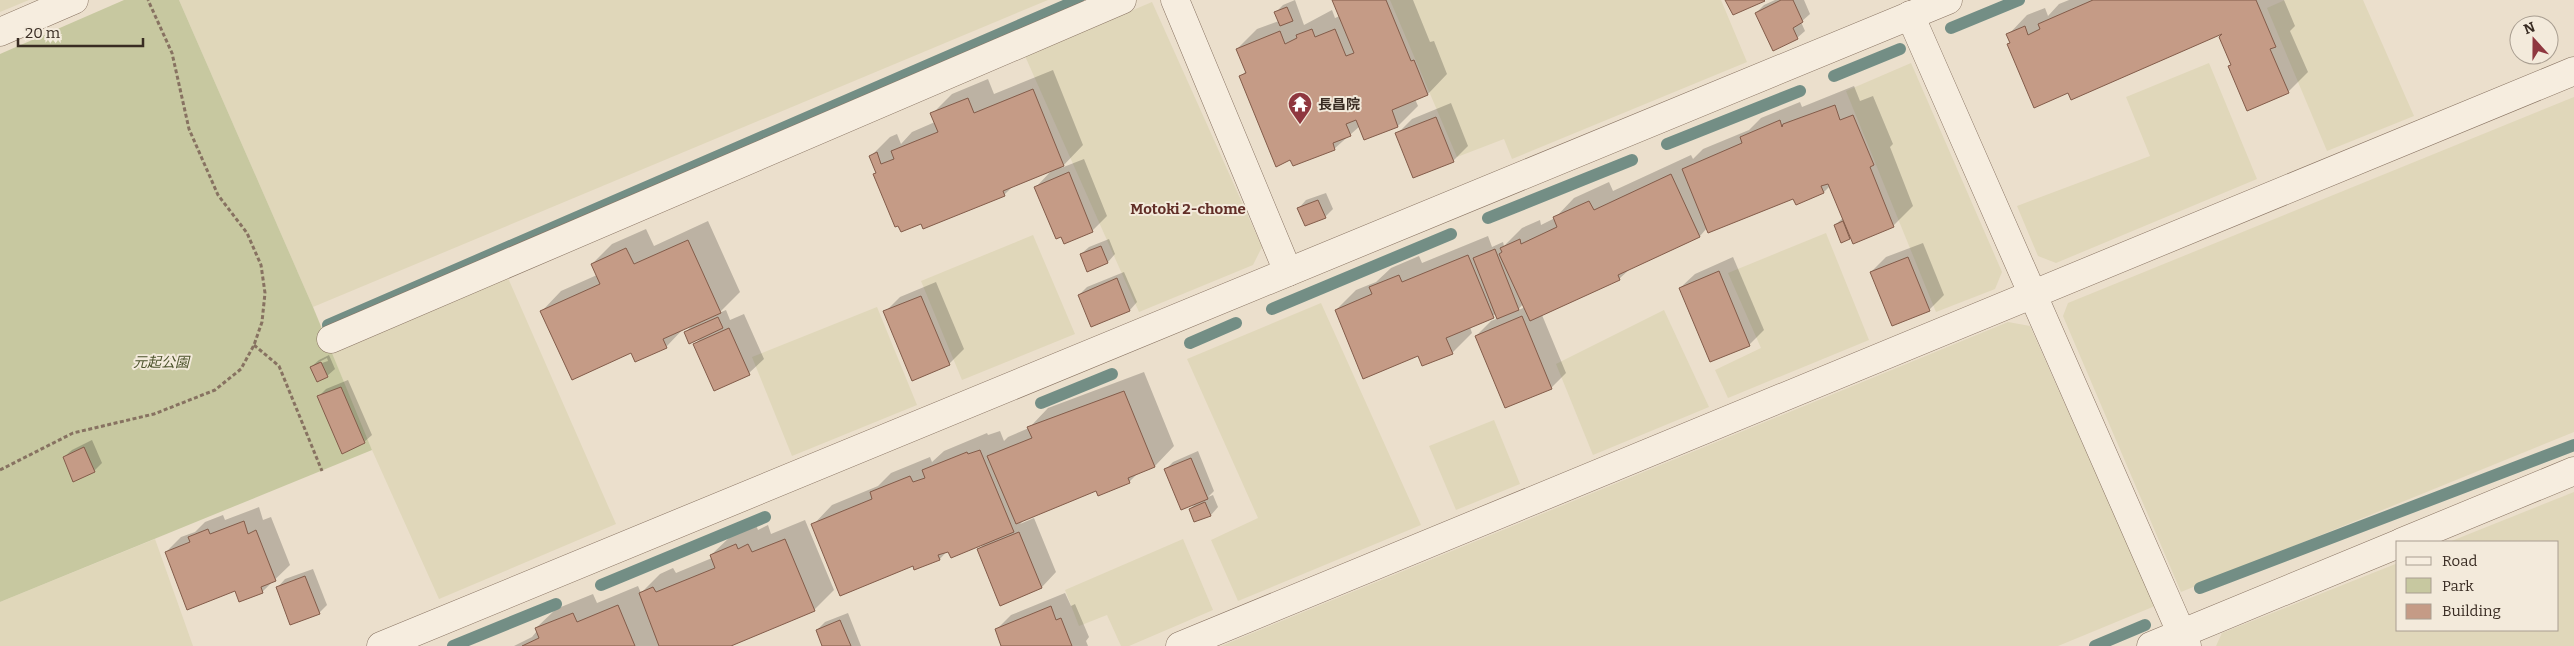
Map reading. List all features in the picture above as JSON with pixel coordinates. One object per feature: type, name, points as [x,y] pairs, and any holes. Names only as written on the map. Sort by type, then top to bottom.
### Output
[{"type":"street","points":[[0,32],[74,0]]},
{"type":"street","points":[[331,339],[1122,0]]},
{"type":"street","points":[[1175,0],[1288,272]]},
{"type":"street","points":[[381,646],[1948,0]]},
{"type":"street","points":[[1910,15],[2184,640]]},
{"type":"street","points":[[1180,646],[2574,71]]},
{"type":"street","points":[[2404,541],[2574,471]]},
{"type":"street","points":[[2151,646],[2184,640],[2396,545]]},
{"type":"path","points":[[0,470],[73,433],[154,414],[215,390],[241,369],[254,345],[262,322],[265,293],[261,265],[247,233],[218,195],[189,129],[172,53],[148,0]]},
{"type":"path","points":[[254,345],[279,366],[322,471]]},
{"type":"shaded area","points":[[0,0],[29,0],[0,12]]},
{"type":"shaded area","points":[[179,0],[1048,0],[313,307]]},
{"type":"shaded area","points":[[1390,0],[1721,0],[1747,62],[1512,159],[1504,139],[1457,157]]},
{"type":"shaded area","points":[[2285,0],[2363,0],[2414,116],[2327,151],[2267,8]]},
{"type":"shaded area","points":[[1152,2],[1262,247],[1253,265],[1139,312],[1025,56]]},
{"type":"shaded area","points":[[1911,63],[2002,272],[1995,289],[1936,312],[1846,91]]},
{"type":"shaded area","points":[[2209,63],[2257,179],[2056,263],[2038,256],[2017,206],[2150,156],[2126,97]]},
{"type":"shaded area","points":[[2574,97],[2574,432],[2181,592],[2063,316],[2068,303]]},
{"type":"shaded area","points":[[1826,233],[1869,340],[1728,398],[1715,370],[1761,348],[1728,273]]},
{"type":"shaded area","points":[[1033,235],[1075,334],[962,380],[921,281]]},
{"type":"shaded area","points":[[508,278],[616,524],[439,599],[372,450],[332,354]]},
{"type":"shaded area","points":[[1321,303],[1421,525],[1238,601],[1211,540],[1258,518],[1187,359]]},
{"type":"shaded area","points":[[877,307],[917,405],[792,456],[752,357]]},
{"type":"shaded area","points":[[1664,310],[1709,407],[1593,455],[1556,364]]},
{"type":"shaded area","points":[[2008,322],[2030,326],[2155,606],[2058,646],[1221,646]]},
{"type":"shaded area","points":[[1494,420],[1520,484],[1456,510],[1429,446]]},
{"type":"shaded area","points":[[2574,492],[2574,646],[2216,646],[2222,633],[2396,564],[2396,631],[2559,631],[2559,541],[2452,541]]},
{"type":"shaded area","points":[[155,539],[193,646],[0,646],[0,602]]},
{"type":"shaded area","points":[[1183,539],[1213,610],[1129,646],[1121,646],[1107,615],[1079,626],[1065,590]]},
{"type":"green space","name":"元起公園","points":[[124,0],[179,0],[313,307],[372,450],[0,602],[0,54]]},
{"type":"building","points":[[1332,0],[1386,0],[1411,61],[1414,60],[1428,95],[1392,110],[1398,127],[1364,140],[1356,120],[1346,124],[1351,136],[1333,143],[1335,150],[1293,166],[1290,160],[1276,167],[1239,76],[1246,73],[1236,49],[1280,31],[1285,44],[1297,38],[1296,35],[1312,29],[1315,37],[1335,29],[1346,56],[1354,53]]},
{"type":"building","points":[[1725,0],[1764,0],[1765,1],[1733,15]]},
{"type":"building","points":[[1781,0],[1793,0],[1803,22],[1793,28],[1798,39],[1773,51],[1755,13]]},
{"type":"building","points":[[2093,0],[2256,0],[2276,47],[2270,49],[2289,93],[2247,111],[2228,66],[2231,65],[2219,37],[2222,34],[2071,100],[2068,93],[2034,108],[2007,44],[2010,43],[2006,34],[2025,26],[2028,35],[2040,29],[2038,24]]},
{"type":"building","points":[[1287,7],[1293,21],[1280,26],[1274,12]]},
{"type":"building","points":[[1033,89],[1064,166],[1003,191],[1005,196],[923,229],[921,224],[901,232],[898,226],[895,227],[873,174],[876,173],[869,156],[877,152],[881,164],[894,159],[891,151],[938,132],[930,113],[968,98],[974,113]]},
{"type":"building","points":[[1835,105],[1840,120],[1853,115],[1874,165],[1870,167],[1894,227],[1853,244],[1828,184],[1821,186],[1824,193],[1796,205],[1793,199],[1708,233],[1682,169],[1742,143],[1740,137],[1780,120],[1782,127],[1783,124]]},
{"type":"building","points":[[1436,117],[1454,162],[1413,178],[1395,133]]},
{"type":"building","points":[[1069,172],[1093,232],[1064,244],[1061,237],[1056,239],[1034,187]]},
{"type":"building","points":[[1671,174],[1700,237],[1618,275],[1620,280],[1530,321],[1499,254],[1502,252],[1500,248],[1520,239],[1521,244],[1557,227],[1553,217],[1589,201],[1594,210]]},
{"type":"building","points":[[1318,200],[1326,218],[1305,226],[1297,208]]},
{"type":"building","points":[[1843,221],[1850,239],[1841,243],[1834,225]]},
{"type":"building","points":[[688,240],[721,313],[663,339],[667,348],[635,362],[631,353],[572,380],[540,311],[600,284],[591,264],[626,248],[634,264]]},
{"type":"building","points":[[1101,246],[1108,263],[1087,272],[1080,254]]},
{"type":"building","points":[[1495,249],[1519,310],[1497,319],[1473,258]]},
{"type":"building","points":[[1468,255],[1494,318],[1446,338],[1453,354],[1422,366],[1418,356],[1363,379],[1335,310],[1372,294],[1369,287],[1399,275],[1402,282]]},
{"type":"building","points":[[1908,257],[1930,311],[1892,326],[1870,272]]},
{"type":"building","points":[[1719,271],[1750,346],[1710,362],[1679,288]]},
{"type":"building","points":[[1117,278],[1130,311],[1091,327],[1078,295]]},
{"type":"building","points":[[921,296],[950,365],[912,381],[883,311]]},
{"type":"building","points":[[1522,316],[1552,389],[1505,408],[1475,336]]},
{"type":"building","points":[[718,317],[723,328],[689,344],[684,332]]},
{"type":"building","points":[[729,328],[750,375],[714,391],[693,344]]},
{"type":"building","points":[[321,362],[328,377],[317,382],[310,367]]},
{"type":"building","points":[[341,387],[365,443],[342,454],[317,396]]},
{"type":"building","points":[[1124,391],[1155,467],[1128,478],[1130,483],[1098,496],[1096,491],[1016,524],[987,456],[1032,438],[1027,427]]},
{"type":"building","points":[[84,447],[95,472],[73,482],[63,457]]},
{"type":"building","points":[[980,450],[1014,532],[951,558],[948,552],[938,555],[940,560],[914,570],[913,566],[840,596],[811,524],[872,499],[870,492],[910,476],[913,482],[925,478],[922,470],[967,452],[968,454]]},
{"type":"building","points":[[1191,458],[1208,499],[1181,510],[1164,469]]},
{"type":"building","points":[[1205,502],[1211,516],[1194,522],[1189,509]]},
{"type":"building","points":[[244,521],[248,534],[256,530],[276,581],[261,587],[263,593],[239,602],[235,591],[187,610],[165,552],[190,542],[188,537],[208,529],[210,534]]},
{"type":"building","points":[[1019,532],[1042,588],[1000,606],[977,549]]},
{"type":"building","points":[[785,539],[815,611],[731,646],[659,646],[639,593],[653,587],[656,592],[715,568],[710,555],[736,544],[738,549],[748,544],[752,552]]},
{"type":"building","points":[[305,576],[320,614],[290,625],[276,587]]},
{"type":"building","points":[[618,605],[635,646],[522,646],[539,638],[535,628],[573,613],[577,622]]},
{"type":"building","points":[[1051,606],[1056,620],[1061,618],[1072,646],[1001,646],[995,629]]},
{"type":"building","points":[[840,620],[851,646],[822,646],[816,630]]},
{"type":"waterway","points":[[328,325],[1078,0]]},
{"type":"waterway","points":[[1951,28],[2019,0]]},
{"type":"waterway","points":[[1834,76],[1900,49]]},
{"type":"waterway","points":[[1667,144],[1800,91]]},
{"type":"waterway","points":[[1488,218],[1632,160]]},
{"type":"waterway","points":[[1272,309],[1451,234]]},
{"type":"waterway","points":[[1190,343],[1236,323]]},
{"type":"waterway","points":[[1041,403],[1112,374]]},
{"type":"waterway","points":[[2200,588],[2574,445]]},
{"type":"waterway","points":[[601,585],[765,517]]},
{"type":"waterway","points":[[453,646],[556,604]]},
{"type":"waterway","points":[[2095,646],[2145,625]]},
{"type":"place","name":"長昌院","points":[[1300,125]]},
{"type":"district","name":"Motoki 2-chome","points":[[1188,209]]}]
